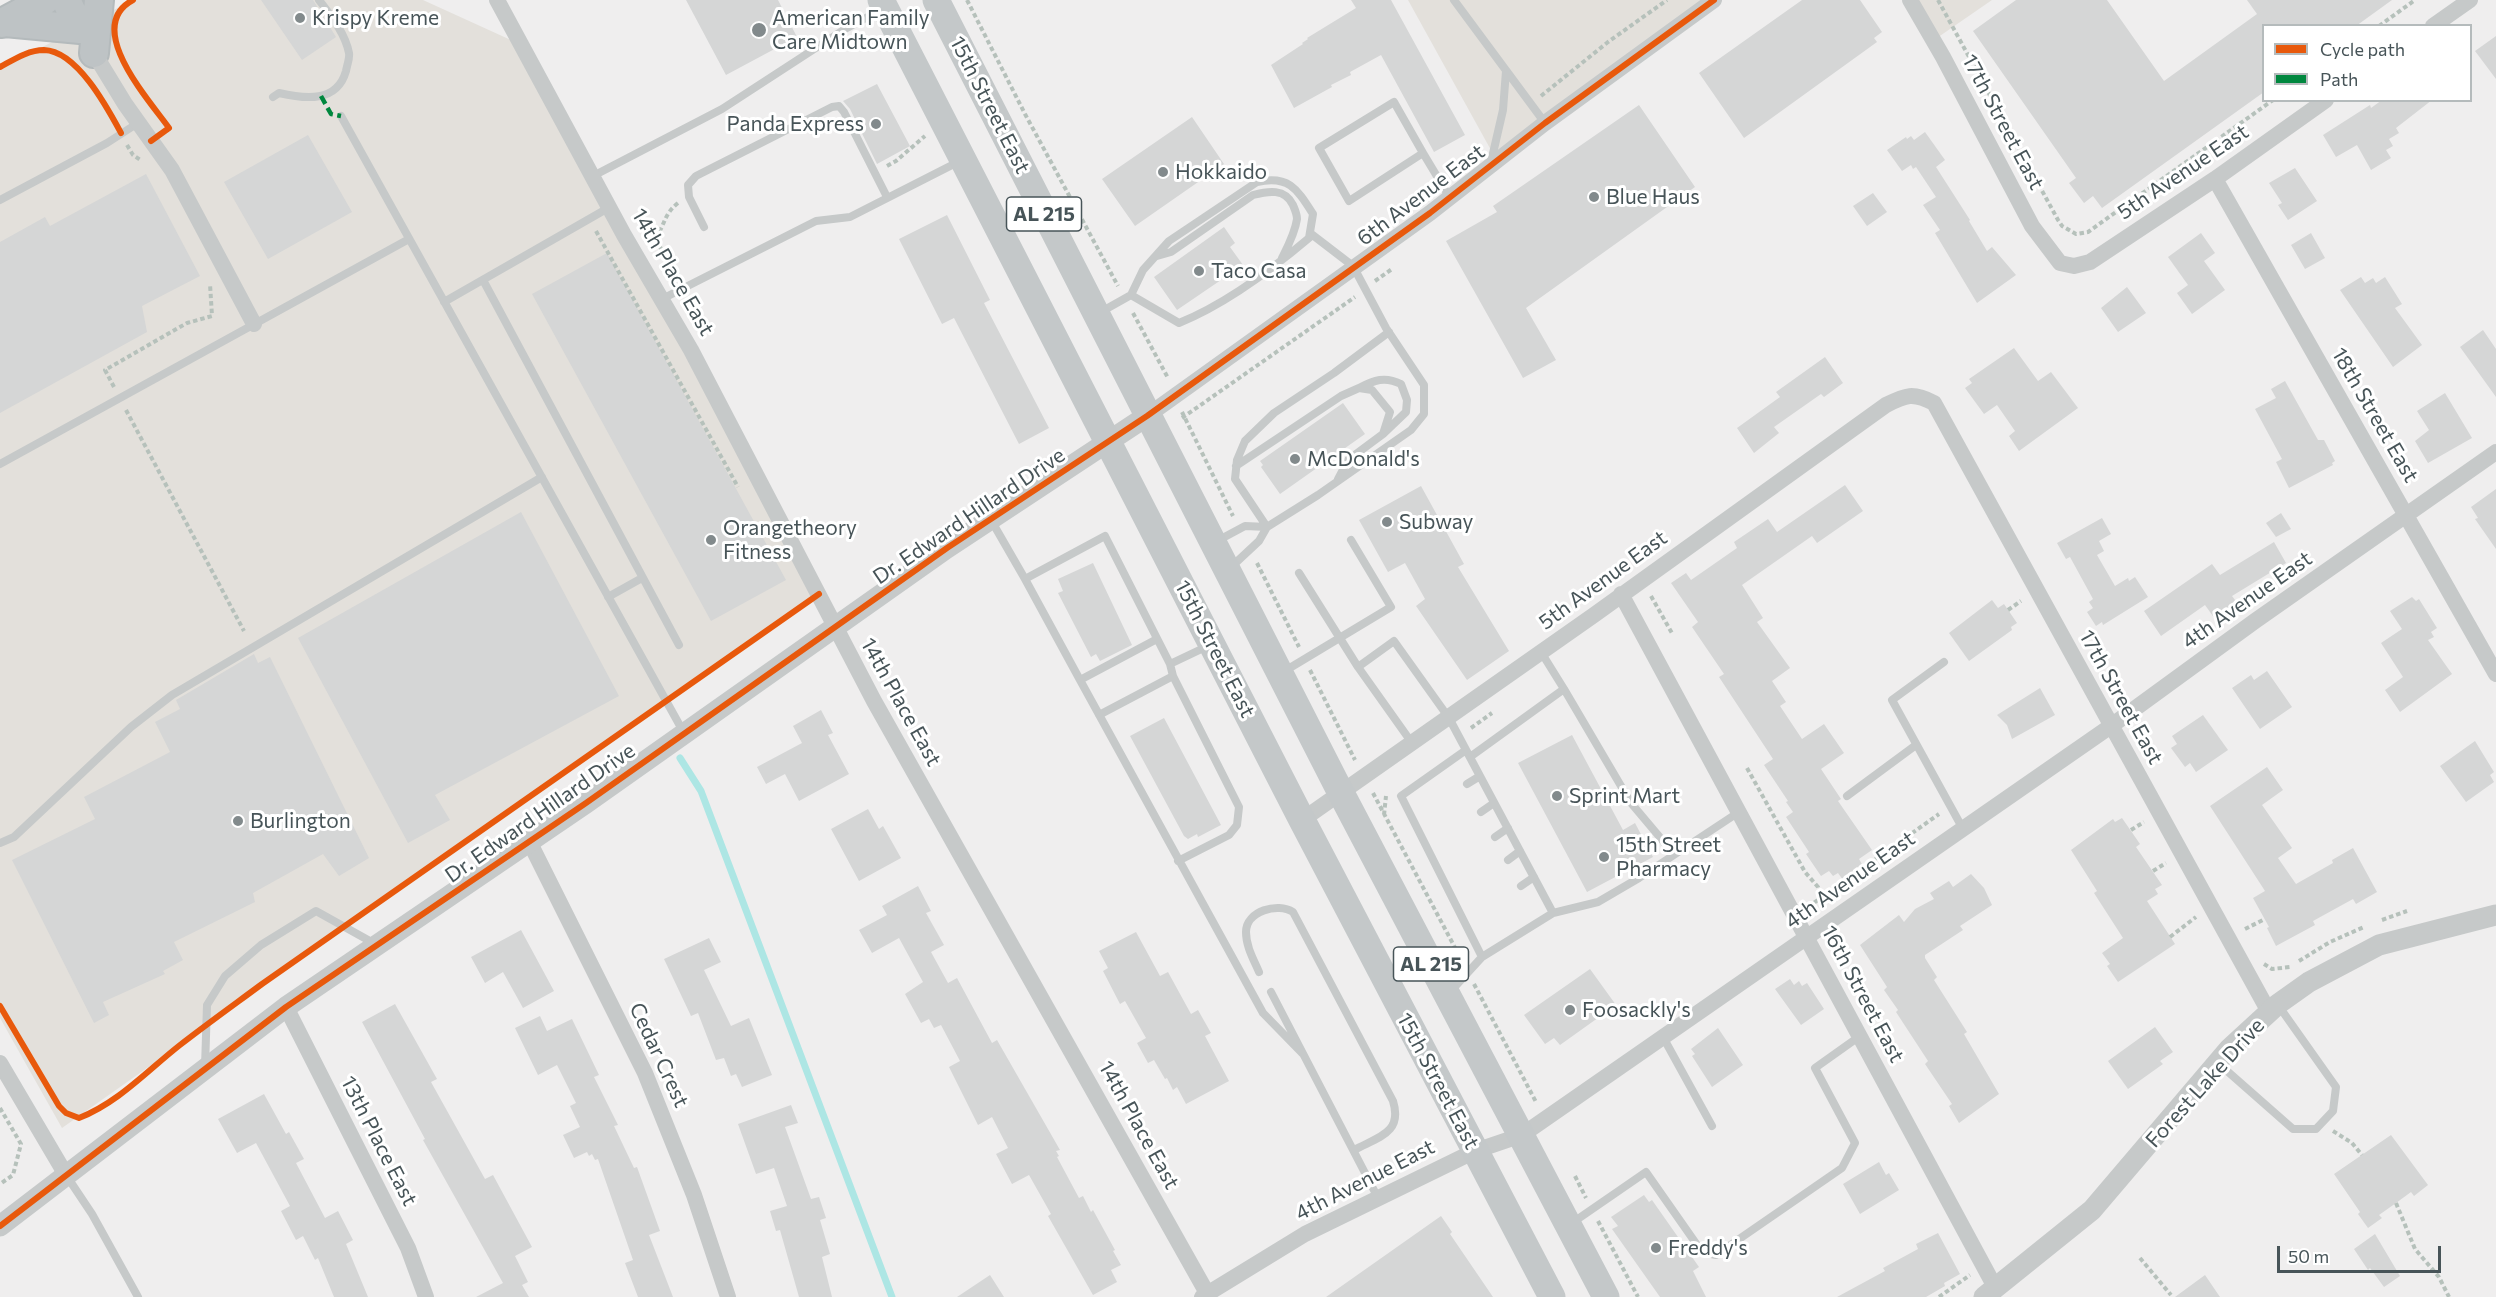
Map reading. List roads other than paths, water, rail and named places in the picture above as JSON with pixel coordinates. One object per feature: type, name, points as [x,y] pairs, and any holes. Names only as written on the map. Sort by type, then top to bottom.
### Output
[{"type":"highway","points":[[2,23],[45,0]]},
{"type":"highway","points":[[66,0],[80,29]]},
{"type":"highway","points":[[94,53],[99,0]]},
{"type":"highway","points":[[2,23],[80,29]]},
{"type":"main road","name":"15th Street East","points":[[883,4],[1302,820],[1552,1297]]},
{"type":"main road","name":"15th Street East","points":[[942,4],[1096,315],[1213,544],[1606,1297]]},
{"type":"street","name":"14th Place East","points":[[497,0],[691,350],[880,711],[1207,1296]]},
{"type":"street","name":"6th Avenue East","points":[[1153,427],[1177,394],[1449,198],[1545,123],[1714,0]]},
{"type":"street","name":"17th Street East","points":[[1910,0],[1934,40],[2032,226],[2061,263]]},
{"type":"street","points":[[2436,24],[2470,0]]},
{"type":"street","points":[[80,29],[138,123],[172,170],[254,324]]},
{"type":"street","name":"5th Avenue East","points":[[2061,263],[2074,266],[2090,262],[2215,179],[2323,102]]},
{"type":"street","name":"18th Street East","points":[[2215,179],[2496,674]]},
{"type":"street","name":"5th Avenue East","points":[[1302,820],[1449,718],[1886,405],[1904,396],[1921,396],[1934,403]]},
{"type":"street","name":"17th Street East","points":[[1934,403],[2111,726],[2273,1008]]},
{"type":"street","name":"Dr. Edward Hillard Drive","points":[[0,1226],[286,1007],[529,841],[991,519],[1108,441],[1153,427]]},
{"type":"street","name":"4th Avenue East","points":[[1207,1296],[1305,1234],[1475,1151],[1522,1135],[2111,726],[2255,621],[2496,452]]},
{"type":"street","name":"16th Street East","points":[[1621,594],[1984,1266],[1990,1293]]},
{"type":"street","name":"Cedar Crest","points":[[529,841],[645,1072],[694,1195],[728,1297]]},
{"type":"street","name":"Forest Lake Drive","points":[[1990,1293],[2092,1210],[2247,1030],[2273,1008],[2308,982],[2379,945],[2496,915]]},
{"type":"street","name":"13th Place East","points":[[286,1007],[408,1248],[426,1297]]},
{"type":"street","points":[[0,1063],[66,1175]]},
{"type":"lane","points":[[273,97],[279,93],[304,99],[328,95],[344,79],[350,55],[342,32],[319,0]]},
{"type":"lane","points":[[1454,0],[1545,123]]},
{"type":"lane","points":[[594,176],[722,109],[883,4]]},
{"type":"lane","points":[[1490,166],[1503,110],[1506,71]]},
{"type":"lane","points":[[1423,153],[1349,201],[1319,148],[1394,102],[1449,198]]},
{"type":"lane","points":[[704,227],[689,197],[688,185],[696,176],[832,107],[839,106],[844,112],[887,198]]},
{"type":"lane","points":[[341,116],[684,733]]},
{"type":"lane","points":[[0,200],[107,143],[138,123]]},
{"type":"lane","points":[[662,299],[816,221],[850,217],[964,160]]},
{"type":"lane","points":[[1096,315],[1131,295],[1143,270],[1169,241],[1257,182],[1272,179],[1295,187],[1313,214],[1309,238],[1208,312],[1179,323],[1131,295]]},
{"type":"lane","points":[[1156,256],[1171,252],[1252,195],[1267,191],[1279,192],[1290,199],[1298,216],[1291,240],[1280,261]]},
{"type":"lane","points":[[444,302],[610,207]]},
{"type":"lane","points":[[1227,571],[1259,541],[1267,526],[1411,430],[1424,414],[1424,385],[1389,332],[1353,266],[1310,233]]},
{"type":"lane","points":[[0,464],[409,238]]},
{"type":"lane","points":[[483,280],[679,645]]},
{"type":"lane","points":[[1267,526],[1235,479],[1237,460],[1245,441],[1274,413],[1334,373],[1389,332]]},
{"type":"lane","points":[[1236,466],[1341,396],[1374,380],[1390,378],[1401,384],[1407,400],[1406,412],[1383,434],[1348,460],[1336,482]]},
{"type":"lane","points":[[1359,388],[1371,390],[1390,412],[1383,434]]},
{"type":"lane","points":[[0,843],[14,837],[131,727],[172,694],[542,477]]},
{"type":"lane","points":[[991,519],[1263,1013],[1303,1054]]},
{"type":"lane","points":[[1213,544],[1245,526],[1267,526]]},
{"type":"lane","points":[[1025,579],[1105,536],[1239,807],[1237,825],[1229,835],[1178,861]]},
{"type":"lane","points":[[1280,674],[1391,607],[1351,540]]},
{"type":"lane","points":[[1299,573],[1339,639],[1413,743]]},
{"type":"lane","points":[[608,597],[642,578]]},
{"type":"lane","points":[[1080,680],[1157,639]]},
{"type":"lane","points":[[1358,667],[1394,641],[1449,718],[1553,913]]},
{"type":"lane","points":[[1170,664],[1213,644]]},
{"type":"lane","points":[[1541,652],[1631,803],[1674,854]]},
{"type":"lane","points":[[1944,662],[1892,700],[1963,829]]},
{"type":"lane","points":[[1099,715],[1173,676]]},
{"type":"lane","points":[[1482,957],[1427,848],[1418,818],[1401,795],[1468,754],[1564,689]]},
{"type":"lane","points":[[1847,796],[1916,745]]},
{"type":"lane","points":[[1467,784],[1480,776]]},
{"type":"lane","points":[[1482,812],[1494,803]]},
{"type":"lane","points":[[1448,994],[1482,957],[1553,913],[1598,902],[1738,812]]},
{"type":"lane","points":[[1495,837],[1508,828]]},
{"type":"lane","points":[[1427,848],[1436,842]]},
{"type":"lane","points":[[1508,860],[1520,851]]},
{"type":"lane","points":[[1441,874],[1449,868]]},
{"type":"lane","points":[[1521,886],[1534,878]]},
{"type":"lane","points":[[1453,899],[1462,892]]},
{"type":"lane","points":[[1260,972],[1250,952],[1245,931],[1250,920],[1262,911],[1275,907],[1286,907],[1293,912],[1393,1101],[1397,1113],[1396,1122],[1390,1131],[1354,1150]]},
{"type":"lane","points":[[205,1069],[207,1005],[225,976],[261,945],[316,911],[377,945]]},
{"type":"lane","points":[[1466,926],[1475,919]]},
{"type":"lane","points":[[1271,992],[1378,1198]]},
{"type":"lane","points":[[2218,1063],[2294,1129],[2316,1129],[2321,1124],[2333,1111],[2336,1087],[2273,1008]]},
{"type":"lane","points":[[1569,1226],[1646,1172],[1702,1251],[1716,1255],[1842,1168],[1855,1143],[1815,1068],[1860,1036]]},
{"type":"lane","points":[[1663,1037],[1712,1126]]},
{"type":"lane","points":[[66,1175],[92,1214],[138,1297]]},
{"type":"waterway","points":[[680,758],[701,791],[892,1297]]},
{"type":"place","name":"Krispy Kreme","points":[[300,18]]},
{"type":"place","name":"American Family Care Midtown","points":[[759,30]]},
{"type":"place","name":"Panda Express","points":[[876,124]]},
{"type":"place","name":"Hokkaido","points":[[1163,172]]},
{"type":"place","name":"Blue Haus","points":[[1594,197]]},
{"type":"place","name":"Taco Casa","points":[[1199,271]]},
{"type":"place","name":"McDonald's","points":[[1295,459]]},
{"type":"place","name":"Subway","points":[[1387,522]]},
{"type":"place","name":"Orangetheory Fitness","points":[[711,540]]},
{"type":"place","name":"Sprint Mart","points":[[1557,796]]},
{"type":"place","name":"Burlington","points":[[238,821]]},
{"type":"place","name":"15th Street Pharmacy","points":[[1604,857]]},
{"type":"place","name":"Foosackly's","points":[[1570,1010]]},
{"type":"place","name":"Freddy's","points":[[1656,1248]]}]
